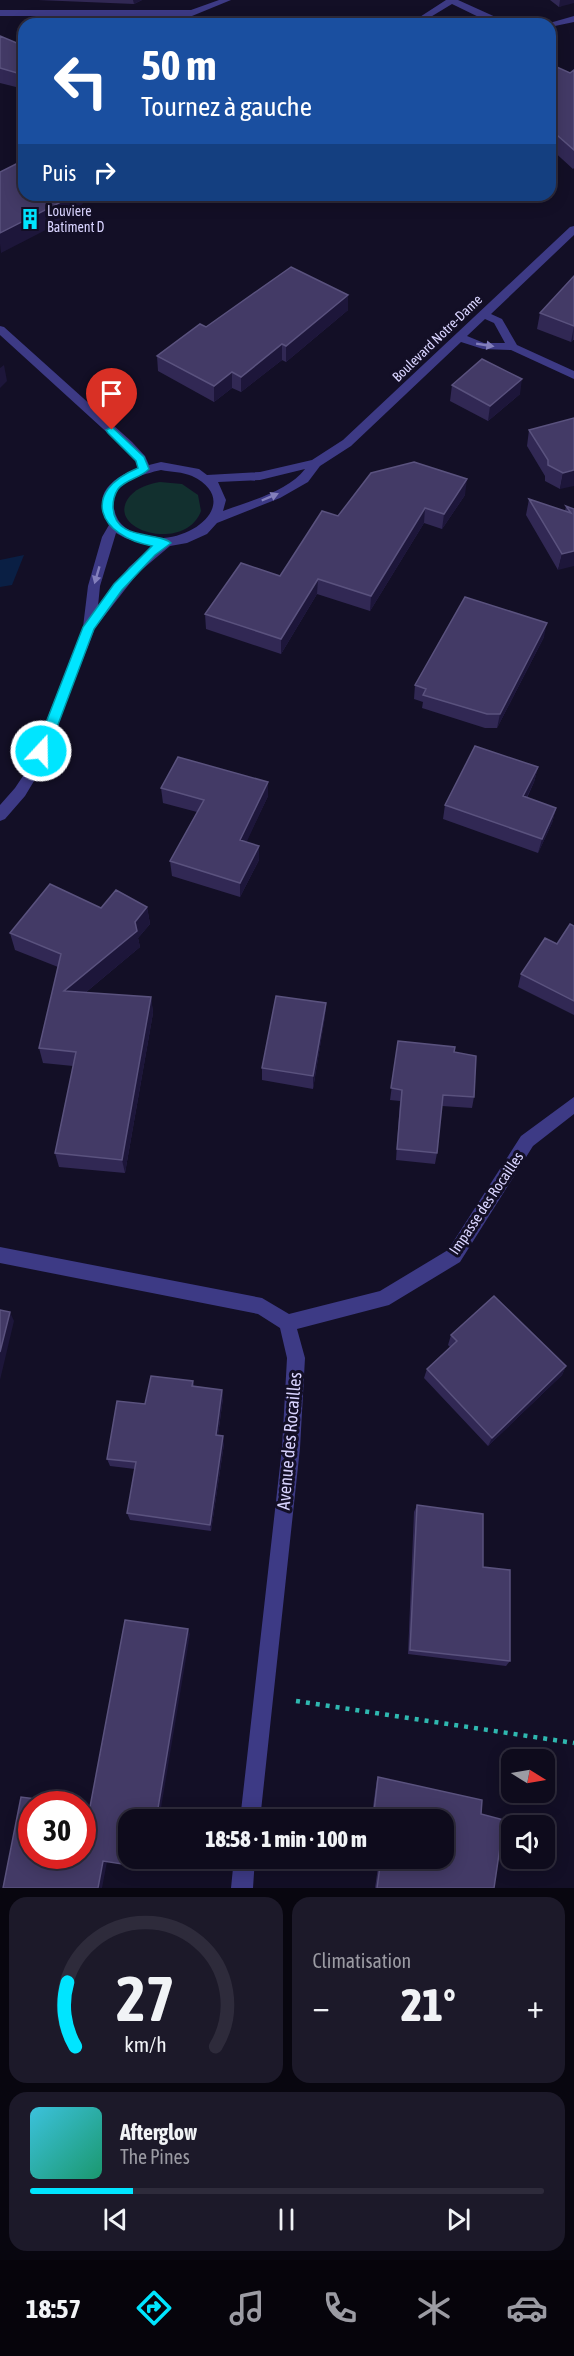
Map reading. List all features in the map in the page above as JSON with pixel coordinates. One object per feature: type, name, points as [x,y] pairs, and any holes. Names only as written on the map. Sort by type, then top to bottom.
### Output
[{"type":"street","points":[[0,13],[192,13],[227,0]]},
{"type":"street","points":[[423,18],[452,0],[487,18]]},
{"type":"street","points":[[556,23],[574,19]]},
{"type":"street","name":"Boulevard Notre-Dame","points":[[207,479],[260,476],[316,463],[347,443],[574,229]]},
{"type":"street","points":[[483,314],[498,321],[513,347]]},
{"type":"street","points":[[0,329],[128,445],[141,459],[144,469]]},
{"type":"street","points":[[459,337],[483,346],[513,347],[574,375]]},
{"type":"street","name":"Boulevard Notre-Dame","points":[[216,519],[276,495],[304,479],[316,463]]},
{"type":"street","points":[[89,627],[118,587],[151,552],[165,543],[195,535],[216,519],[220,508],[220,498],[216,488],[194,471],[161,466],[144,469],[127,476],[114,487],[108,499],[108,513],[123,533],[136,539],[165,543]]},
{"type":"street","points":[[0,815],[20,792],[33,771],[89,627],[94,586],[108,537],[115,525]]},
{"type":"street","name":"Impasse des Rocailles","points":[[286,1323],[383,1299],[454,1256],[527,1141],[574,1104]]},
{"type":"street","points":[[0,1256],[262,1306],[286,1323]]},
{"type":"street","name":"Avenue des Rocailles","points":[[251,1809],[291,1448],[296,1358],[286,1323]]},
{"type":"street","points":[[242,1888],[244,1869]]},
{"type":"path","points":[[264,1696],[574,1743]]},
{"type":"green space","points":[[160,482],[182,484],[198,495],[201,511],[192,524],[179,532],[164,534],[149,532],[136,527],[127,519],[124,508],[130,496],[144,486]]},
{"type":"water","points":[[24,555],[12,585],[0,587],[0,560]]},
{"type":"building","points":[[0,36],[18,44],[18,73],[0,68]]},
{"type":"building","points":[[556,67],[570,73],[574,70],[574,150],[556,134]]},
{"type":"building","points":[[18,163],[18,201],[63,201],[0,233],[0,172]]},
{"type":"building","points":[[291,267],[348,295],[286,346],[282,344],[241,377],[232,372],[214,386],[157,356],[200,324],[206,327]]},
{"type":"building","points":[[574,276],[574,326],[540,313]]},
{"type":"building","points":[[482,359],[522,379],[490,406],[452,385]]},
{"type":"building","points":[[574,418],[574,470],[563,473],[548,465],[548,460],[529,430]]},
{"type":"building","points":[[414,462],[467,479],[444,514],[425,508],[371,596],[318,579],[281,639],[205,614],[241,563],[280,576],[322,511],[338,516],[371,473]]},
{"type":"building","points":[[529,499],[571,513],[566,506],[574,509],[574,551],[562,554]]},
{"type":"building","points":[[465,597],[547,623],[500,714],[487,714],[423,695],[426,689],[415,685]]},
{"type":"building","points":[[475,746],[538,767],[523,796],[556,808],[542,839],[445,805]]},
{"type":"building","points":[[178,757],[268,782],[240,840],[259,846],[240,883],[170,861],[204,800],[161,788]]},
{"type":"building","points":[[50,884],[101,908],[116,890],[147,907],[135,922],[137,931],[64,991],[151,997],[122,1160],[55,1153],[76,1052],[39,1048],[61,954],[10,933]]},
{"type":"building","points":[[570,924],[574,926],[574,1001],[521,974],[545,938],[557,944]]},
{"type":"building","points":[[276,996],[326,1003],[313,1076],[262,1068]]},
{"type":"building","points":[[398,1041],[455,1047],[454,1052],[476,1056],[474,1097],[443,1095],[437,1153],[397,1149],[402,1090],[391,1088]]},
{"type":"building","points":[[494,1296],[566,1366],[492,1438],[427,1369],[457,1341],[451,1335]]},
{"type":"building","points":[[0,1310],[10,1312],[0,1352]]},
{"type":"building","points":[[151,1376],[193,1381],[192,1386],[222,1390],[216,1435],[223,1436],[210,1525],[127,1513],[136,1462],[107,1459],[117,1401],[145,1404]]},
{"type":"building","points":[[417,1505],[483,1514],[483,1567],[510,1570],[510,1661],[410,1650]]},
{"type":"building","points":[[125,1620],[188,1629],[158,1809],[118,1809],[118,1863],[103,1861],[98,1888],[3,1888],[18,1812],[18,1869],[96,1869],[96,1791],[93,1791]]},
{"type":"building","points":[[378,1777],[482,1800],[481,1814],[501,1819],[501,1840],[494,1888],[377,1888],[380,1869],[454,1869],[454,1809],[374,1809]]},
{"type":"place","name":"Louviere Batiment D","points":[[30,219]]},
{"type":"route","points":[[41,751],[89,627],[118,587],[151,552],[165,543],[136,539],[123,533],[108,513],[108,499],[114,487],[127,476],[144,469],[141,459],[112,430]]}]
